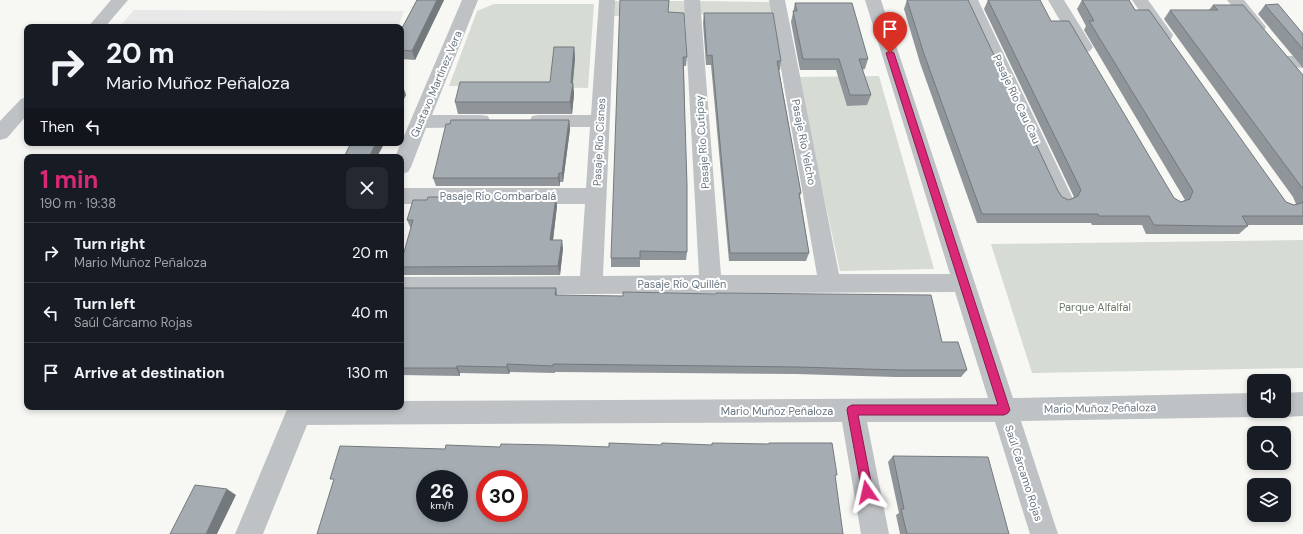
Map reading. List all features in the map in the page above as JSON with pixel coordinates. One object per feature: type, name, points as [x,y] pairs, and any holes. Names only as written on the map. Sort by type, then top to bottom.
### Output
[{"type":"street","points":[[99,24],[120,0]]},
{"type":"street","name":"Gustavo Martínez Vera","points":[[404,160],[470,0]]},
{"type":"street","name":"Pasaje Río Cisnes","points":[[591,285],[607,0]]},
{"type":"street","name":"Pasaje Río Cutipay","points":[[692,0],[711,284]]},
{"type":"street","name":"Pasaje Río Yelcho","points":[[777,0],[830,283]]},
{"type":"street","name":"Saúl Cárcamo Rojas","points":[[873,0],[1044,534]]},
{"type":"street","name":"Pasaje Río Cau Cau","points":[[970,0],[1063,199]]},
{"type":"street","points":[[1056,0],[1091,60]]},
{"type":"street","points":[[1140,0],[1176,51]]},
{"type":"street","points":[[1235,0],[1287,58]]},
{"type":"street","points":[[0,132],[24,106]]},
{"type":"street","points":[[420,122],[498,121]]},
{"type":"street","points":[[522,121],[600,121]]},
{"type":"street","name":"Pasaje Río Combarbalá","points":[[404,196],[596,196]]},
{"type":"street","name":"Pasaje Río Quillén","points":[[404,286],[964,283]]},
{"type":"street","points":[[1291,405],[1303,404]]},
{"type":"street","name":"Mario Muñoz Peñaloza","points":[[300,410],[1004,410],[1247,405]]},
{"type":"street","points":[[248,534],[300,410]]},
{"type":"street","points":[[852,410],[875,534]]},
{"type":"shaded area","points":[[134,10],[404,11],[399,24],[122,24]]},
{"type":"green space","points":[[611,1],[689,1],[690,16],[610,16]]},
{"type":"green space","points":[[698,1],[770,2],[772,15],[699,14]]},
{"type":"green space","points":[[494,4],[594,4],[588,88],[449,86],[477,11]]},
{"type":"green space","points":[[879,76],[934,269],[840,271],[798,77]]},
{"type":"green space","name":"Parque Alfalfal","points":[[1303,240],[1303,368],[1032,373],[991,244]]},
{"type":"building","points":[[417,0],[437,0],[412,51],[404,50],[404,24]]},
{"type":"building","points":[[620,0],[669,0],[668,12],[684,13],[687,57],[683,57],[687,185],[687,252],[640,251],[640,258],[611,258]]},
{"type":"building","points":[[907,0],[968,0],[1058,191],[1062,197],[1069,200],[1078,196],[1081,190],[988,0],[1040,0],[1051,21],[1069,21],[1174,198],[1181,202],[1190,199],[1193,191],[1089,21],[1094,21],[1082,0],[1129,0],[1135,10],[1149,10],[1286,202],[1294,205],[1302,203],[1303,201],[1303,216],[1242,216],[1248,226],[1220,226],[1154,225],[1149,216],[1099,216],[1098,214],[982,214],[924,54]]},
{"type":"building","points":[[795,3],[852,3],[868,59],[859,59],[871,95],[850,95],[839,59],[803,59],[793,11],[797,11]]},
{"type":"building","points":[[1278,4],[1303,34],[1303,49],[1265,5]]},
{"type":"building","points":[[1213,5],[1243,5],[1303,75],[1303,189],[1170,10],[1218,10]]},
{"type":"building","points":[[704,13],[773,13],[781,61],[777,61],[801,193],[799,193],[809,253],[730,253],[712,55],[707,56]]},
{"type":"building","points":[[554,47],[574,47],[571,83],[573,83],[570,102],[455,102],[460,82],[550,82]]},
{"type":"building","points":[[451,120],[569,120],[562,173],[559,173],[558,178],[433,178],[446,124],[450,124]]},
{"type":"building","points":[[350,146],[374,146],[370,154],[346,154]]},
{"type":"building","points":[[428,197],[556,197],[550,240],[562,240],[558,266],[404,267],[404,252],[413,220],[407,220],[413,200],[427,200]]},
{"type":"building","points":[[404,288],[556,288],[555,295],[623,296],[623,292],[931,295],[942,342],[958,342],[967,370],[553,364],[553,366],[507,364],[507,367],[457,366],[456,368],[404,368]]},
{"type":"building","points":[[609,443],[712,445],[712,443],[832,443],[843,534],[317,534],[334,479],[330,479],[340,446],[445,449],[446,445],[500,447],[501,444],[609,447]]},
{"type":"building","points":[[893,456],[988,457],[1009,534],[907,534],[901,509],[904,509]]},
{"type":"building","points":[[195,485],[227,489],[206,534],[170,534]]},
{"type":"route","points":[[867,492],[852,410],[1004,410],[890,53]]}]
